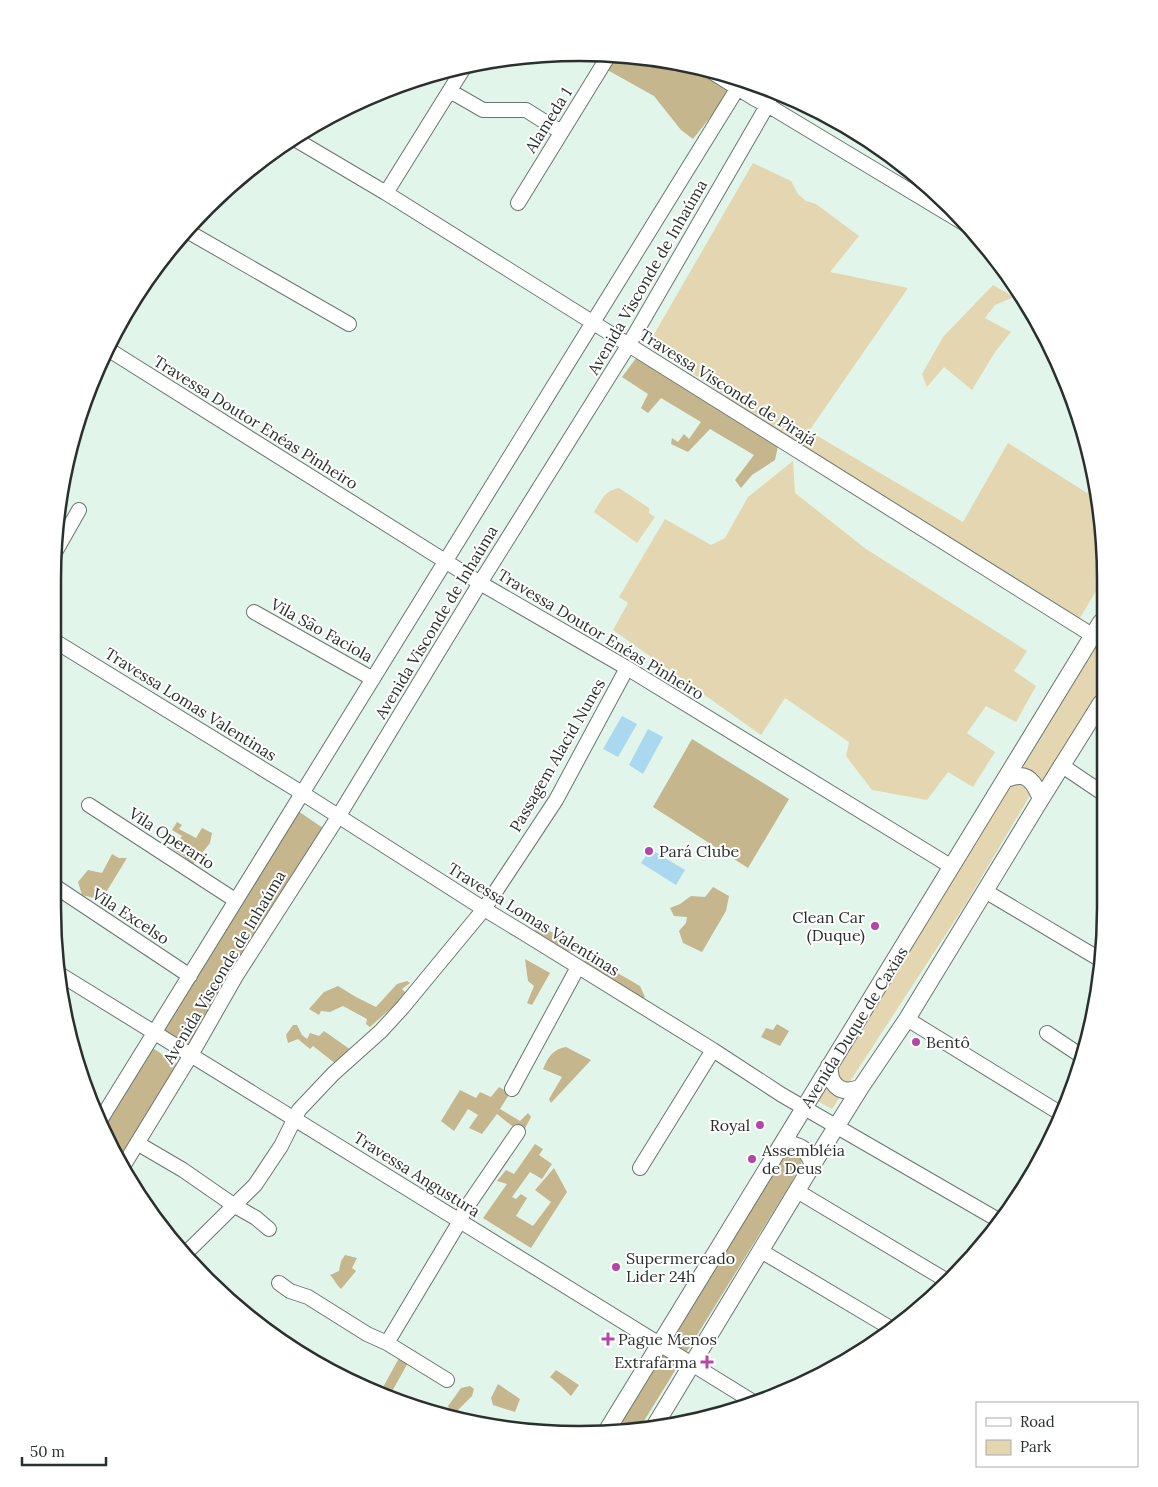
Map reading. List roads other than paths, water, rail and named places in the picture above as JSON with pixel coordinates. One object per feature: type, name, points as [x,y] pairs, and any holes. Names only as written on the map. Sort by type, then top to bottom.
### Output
[{"type":"main road","name":"Avenida Duque de Caxias","points":[[612,1425],[659,1344],[1097,629]]},
{"type":"main road","points":[[659,1419],[813,1164],[861,1087],[907,1019],[1040,799],[1097,709]]},
{"type":"main road","points":[[1006,779],[1020,776],[1028,778],[1036,787],[1040,799]]},
{"type":"main road","points":[[829,1066],[832,1082],[842,1090],[851,1092],[861,1087]]},
{"type":"main road","points":[[778,1151],[790,1144],[800,1146],[809,1153],[813,1164]]},
{"type":"street","name":"Alameda 1","points":[[518,203],[605,62]]},
{"type":"street","points":[[386,193],[460,75]]},
{"type":"street","name":"Avenida Visconde de Inhaúma","points":[[105,1114],[235,900],[739,87]]},
{"type":"street","points":[[745,89],[767,106],[942,210]]},
{"type":"street","points":[[450,91],[483,110],[526,110],[561,132]]},
{"type":"street","name":"Avenida Visconde de Inhaúma","points":[[127,1159],[191,1055],[236,976],[338,817],[480,583],[628,346],[770,98]]},
{"type":"street","name":"Travessa Visconde de Pirajá","points":[[301,143],[386,193],[628,346],[1097,629]]},
{"type":"street","points":[[194,234],[349,324]]},
{"type":"street","name":"Travessa Doutor Enéas Pinheiro","points":[[114,353],[480,583],[627,668],[952,868]]},
{"type":"street","points":[[63,539],[79,510]]},
{"type":"street","name":"Vila São Faciola","points":[[254,612],[373,679]]},
{"type":"street","name":"Travessa Lomas Valentinas","points":[[61,645],[302,793],[484,909],[804,1108],[994,1217]]},
{"type":"street","name":"Passagem Alacid Nunes","points":[[190,1249],[235,1206],[266,1170],[299,1110],[315,1092],[404,1007],[484,909],[556,800],[627,668]]},
{"type":"street","points":[[1061,765],[1097,789]]},
{"type":"street","name":"Vila Operario","points":[[89,805],[235,900]]},
{"type":"street","name":"Vila Excelso","points":[[61,890],[190,976]]},
{"type":"street","points":[[985,891],[1094,956]]},
{"type":"street","points":[[512,1089],[578,967]]},
{"type":"street","name":"Travessa Angustura","points":[[66,978],[746,1398]]},
{"type":"street","points":[[907,1019],[1055,1110]]},
{"type":"street","points":[[1047,1033],[1076,1052]]},
{"type":"street","points":[[640,1168],[713,1050]]},
{"type":"street","points":[[387,1343],[460,1221],[464,1211],[518,1132]]},
{"type":"street","points":[[137,1142],[256,1218],[269,1230]]},
{"type":"street","points":[[797,1191],[941,1277]]},
{"type":"street","points":[[761,1251],[885,1325]]},
{"type":"street","points":[[279,1283],[290,1291],[308,1298],[367,1334],[387,1343],[447,1380]]},
{"type":"water","points":[[622,716],[637,724],[618,757],[603,749]]},
{"type":"water","points":[[648,729],[663,737],[643,774],[629,765]]},
{"type":"water","points":[[650,849],[685,870],[676,885],[641,863]]},
{"type":"place","name":"Pará Clube","points":[[649,851]]},
{"type":"place","name":"Clean Car (Duque)","points":[[875,926]]},
{"type":"place","name":"Bentô","points":[[916,1042]]},
{"type":"place","name":"Royal","points":[[760,1125]]},
{"type":"place","name":"Assembléia de Deus","points":[[752,1159]]},
{"type":"place","name":"Supermercado Lider 24h","points":[[616,1267]]},
{"type":"place","name":"Pague Menos","points":[[608,1339]]},
{"type":"place","name":"Extrafarma","points":[[707,1362]]}]
